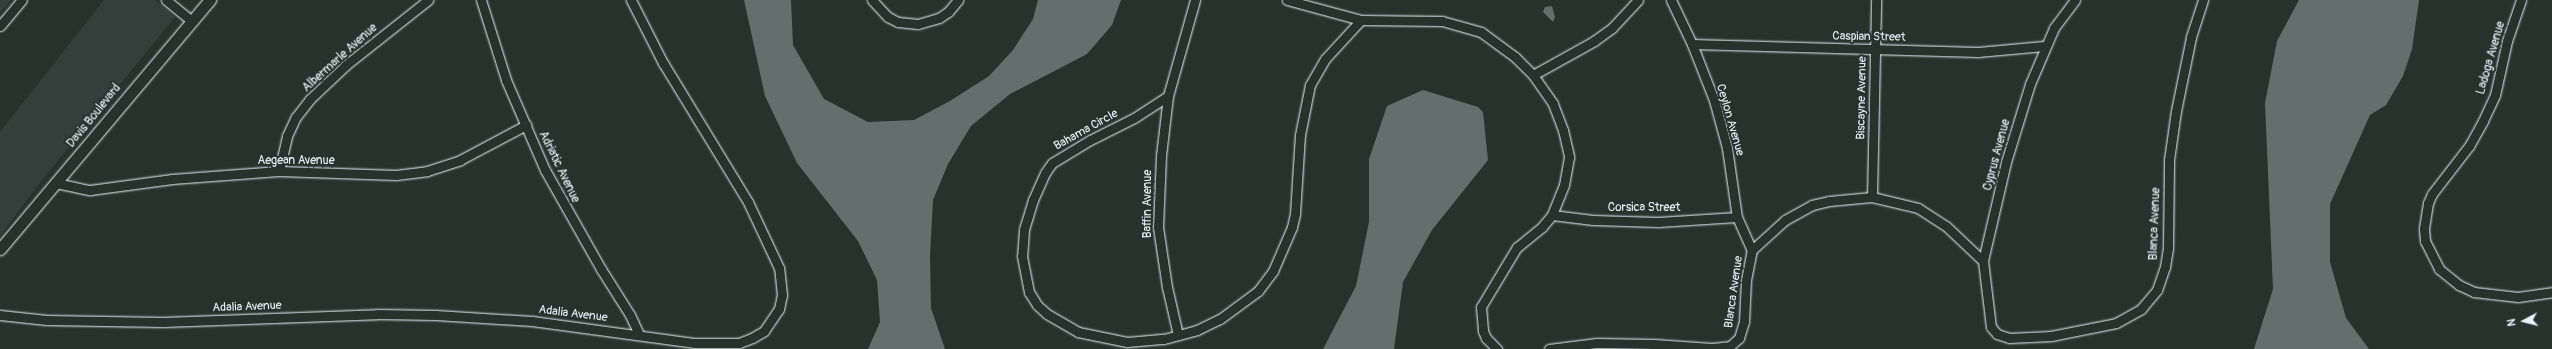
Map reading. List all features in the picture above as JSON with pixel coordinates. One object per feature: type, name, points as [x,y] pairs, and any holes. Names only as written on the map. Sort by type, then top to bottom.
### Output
[{"type":"street","points":[[0,26],[22,0]]},
{"type":"street","points":[[166,0],[191,20]]},
{"type":"street","name":"Davis Boulevard","points":[[0,249],[191,20],[210,0]]},
{"type":"street","name":"Albermarle Avenue","points":[[280,170],[287,136],[296,117],[310,99],[346,65],[428,0]]},
{"type":"street","name":"Adriatic Avenue","points":[[481,0],[506,80],[545,170],[569,214],[630,315],[639,334]]},
{"type":"street","name":"Adalia Avenue","points":[[0,315],[47,320],[156,322],[377,314],[436,315],[532,321],[639,334],[694,343],[739,343],[752,338],[764,331],[779,309],[782,282],[774,255],[748,202],[663,64],[631,0]]},
{"type":"street","points":[[872,0],[888,17],[898,22],[918,24],[939,18],[948,12],[958,0]]},
{"type":"street","points":[[1168,96],[1195,0]]},
{"type":"street","points":[[1287,0],[1361,20],[1442,21],[1481,32],[1509,52],[1533,75],[1556,111],[1563,130],[1569,157],[1564,185],[1552,215],[1542,227],[1517,247],[1481,307],[1483,331],[1486,338],[1497,349]]},
{"type":"street","points":[[1533,75],[1594,41],[1612,28],[1638,0]]},
{"type":"street","name":"Ceylon Avenue","points":[[1671,0],[1692,44],[1714,100],[1724,136],[1734,189],[1736,217],[1752,250]]},
{"type":"street","name":"Biscayne Avenue","points":[[1872,197],[1876,0]]},
{"type":"street","name":"Cyprus Avenue","points":[[1991,327],[1983,261],[2006,162],[2044,46],[2054,28],[2075,0]]},
{"type":"street","name":"Blanca Avenue","points":[[1991,327],[1997,334],[2014,338],[2051,336],[2101,328],[2129,317],[2145,305],[2157,290],[2164,273],[2168,247],[2169,160],[2176,111],[2191,37],[2203,0]]},
{"type":"street","name":"Ladoga Avenue","points":[[2521,0],[2507,41],[2495,95],[2469,146],[2432,194],[2428,203],[2424,229],[2426,241],[2439,269],[2459,285],[2474,292],[2518,297],[2552,292]]},
{"type":"street","name":"Bahama Circle","points":[[1168,96],[1134,118],[1090,140],[1052,163],[1039,185],[1027,218],[1022,256],[1029,292],[1037,305],[1056,322],[1078,332],[1116,341],[1152,341],[1178,336],[1220,319],[1258,291],[1273,271],[1288,241],[1295,214],[1300,135],[1310,85],[1325,59],[1361,20]]},
{"type":"street","name":"Caspian Street","points":[[1692,44],[1978,52],[2044,46]]},
{"type":"street","name":"Baffin Avenue","points":[[1168,96],[1161,156],[1158,228],[1167,287],[1178,336]]},
{"type":"street","name":"Aegean Avenue","points":[[56,183],[90,190],[172,179],[280,170],[396,175],[427,171],[460,160],[526,125]]},
{"type":"street","name":"Blanca Avenue","points":[[1549,349],[1593,343],[1625,343],[1712,348],[1730,346],[1739,338],[1744,322],[1746,280],[1752,250],[1785,220],[1812,205],[1839,199],[1872,197],[1907,204],[1926,212],[1946,226],[1983,261]]},
{"type":"street","name":"Corsica Street","points":[[1552,215],[1593,220],[1658,222],[1736,217]]},
{"type":"shaded area","points":[[0,0],[11,0],[0,13]]},
{"type":"shaded area","points":[[104,0],[155,0],[175,17],[42,180],[0,236],[0,132]]},
{"type":"shaded area","points":[[744,0],[791,0],[793,45],[824,99],[868,122],[914,120],[950,101],[989,76],[1013,50],[1033,19],[1038,0],[1121,0],[1112,25],[1087,54],[1010,94],[971,126],[948,164],[933,200],[930,256],[931,308],[945,349],[868,349],[880,322],[877,280],[858,241],[797,163],[765,96]]},
{"type":"shaded area","points":[[2299,0],[2419,0],[2412,49],[2403,76],[2386,105],[2370,115],[2330,204],[2330,262],[2346,318],[2369,349],[2254,349],[2273,289],[2265,103],[2277,41]]},
{"type":"shaded area","points":[[1552,6],[1555,17],[1553,22],[1543,12],[1545,7]]},
{"type":"shaded area","points":[[1423,90],[1478,107],[1483,112],[1488,160],[1432,230],[1403,282],[1394,349],[1323,349],[1356,286],[1369,222],[1369,159],[1387,106]]}]
